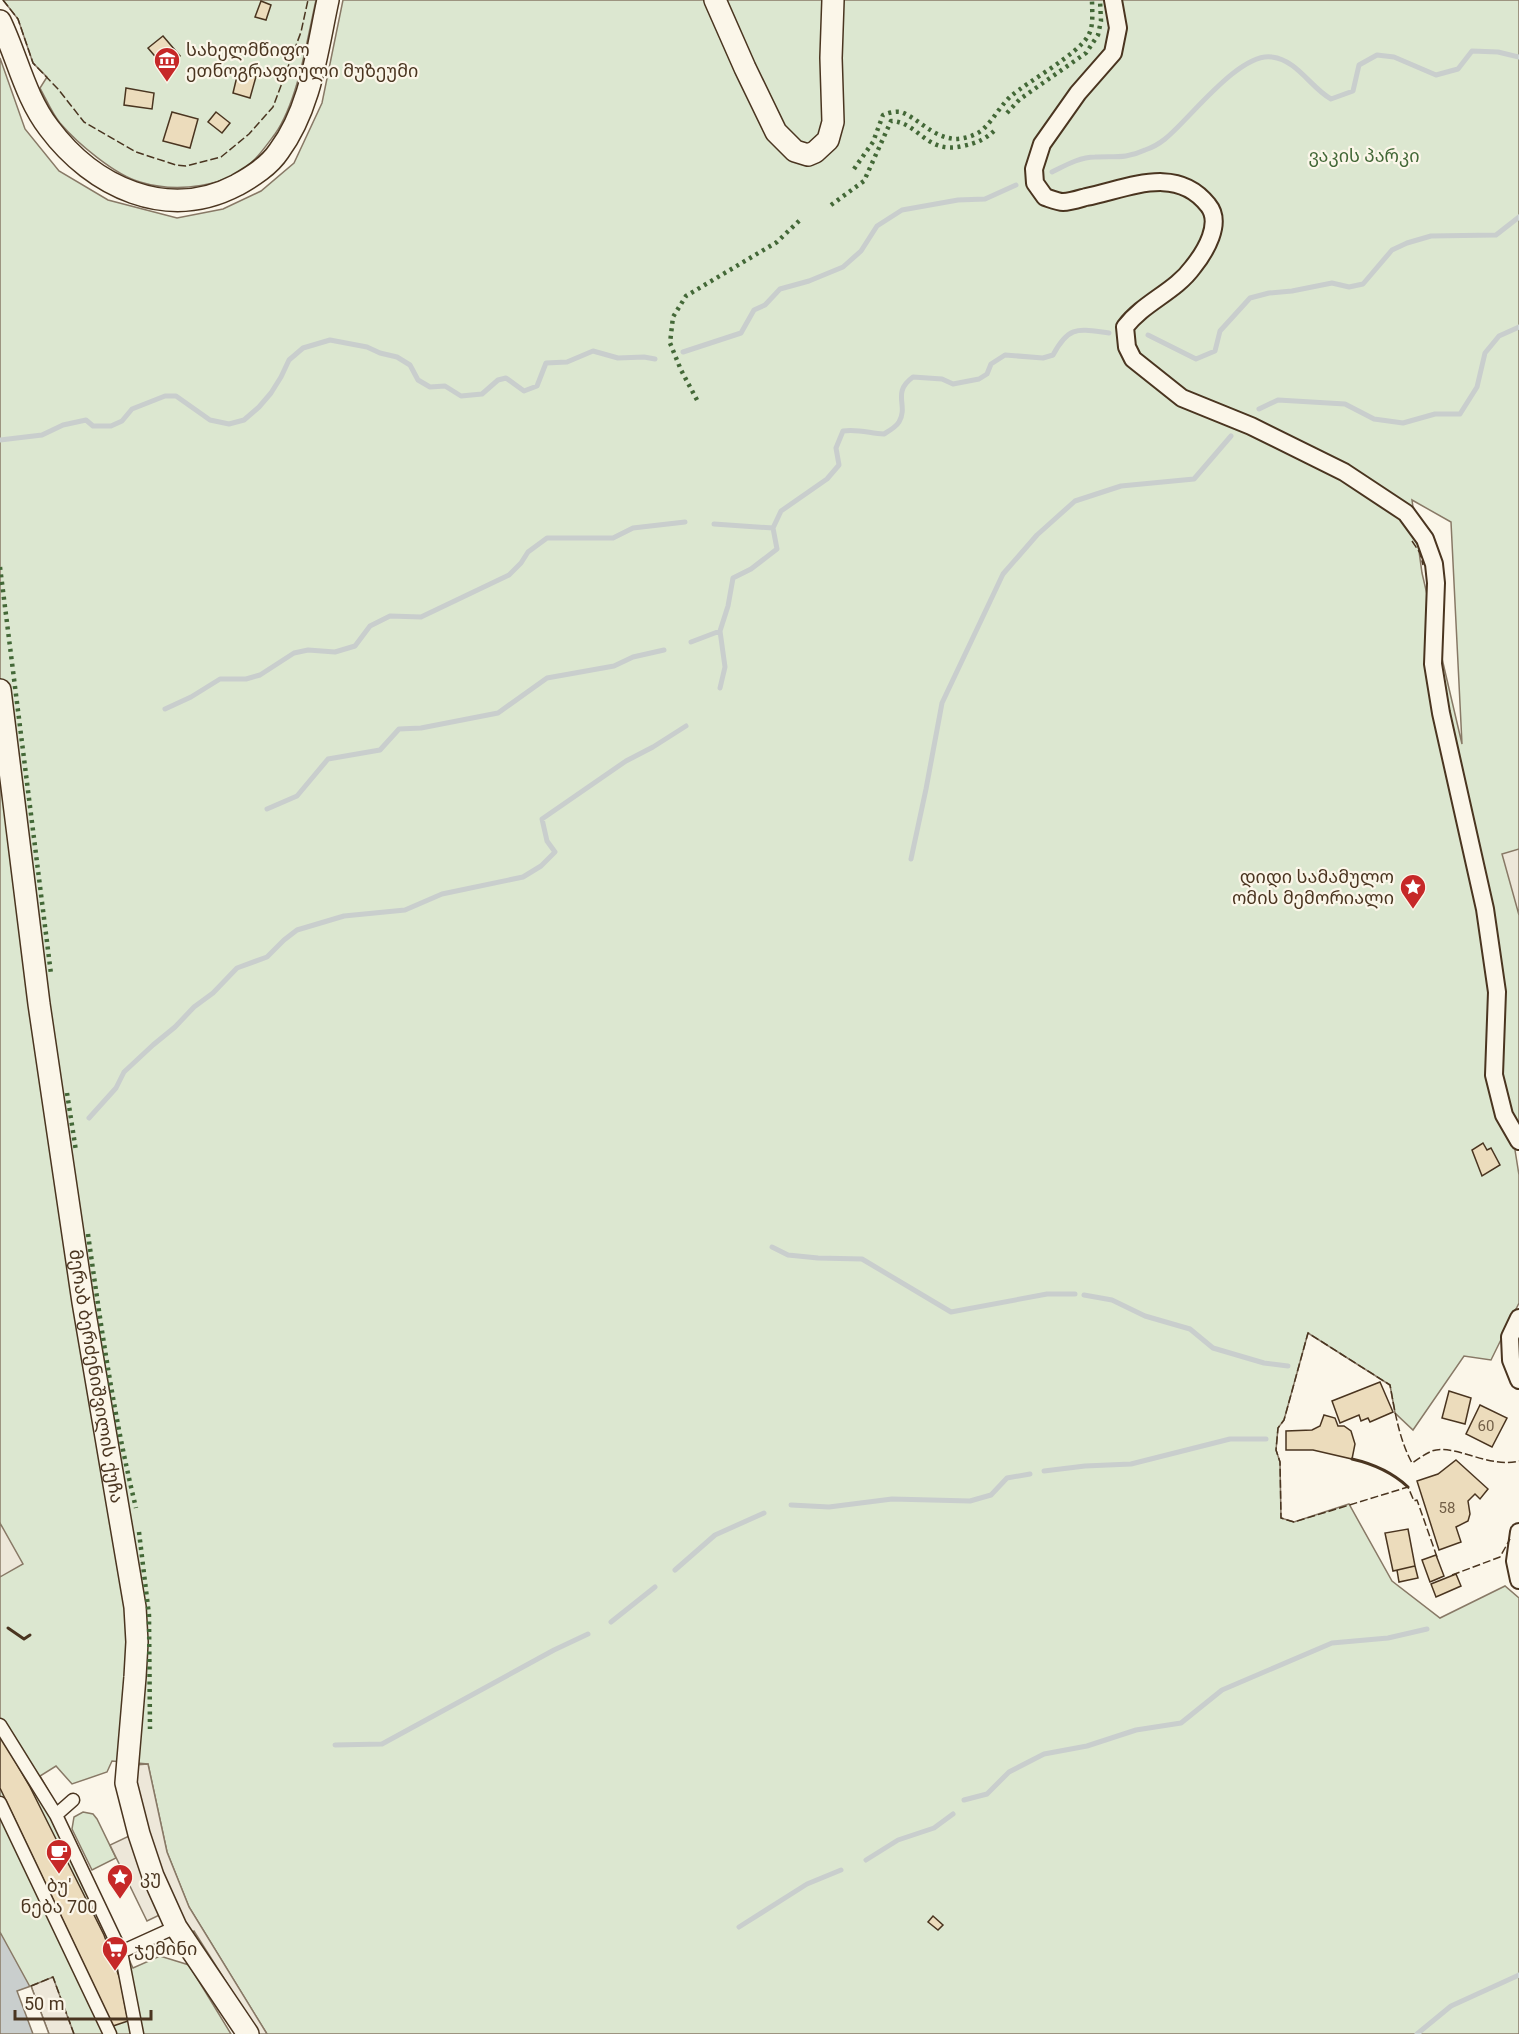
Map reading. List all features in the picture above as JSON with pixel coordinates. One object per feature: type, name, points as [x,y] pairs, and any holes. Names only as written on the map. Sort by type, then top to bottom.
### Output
[{"type":"street","points":[[0,21],[32,100],[48,128],[72,155],[93,172],[118,187],[143,196],[186,200],[213,195],[228,189],[264,168],[279,152],[302,108],[328,0]]},
{"type":"street","points":[[715,0],[776,132],[795,151],[808,154],[815,152],[828,140],[833,122],[831,58],[833,0]]},
{"type":"street","points":[[1113,0],[1118,28],[1113,52],[1078,93],[1042,144],[1034,169],[1035,183],[1046,197],[1063,202],[1142,183],[1170,182],[1188,186],[1200,194],[1212,209],[1213,228],[1207,246],[1193,268],[1179,282],[1134,314],[1125,327],[1127,347],[1133,359],[1182,398],[1251,426],[1344,472],[1406,513],[1425,539],[1434,564],[1436,583],[1433,664],[1441,713],[1485,909],[1497,992],[1494,1075],[1504,1115],[1519,1142]]},
{"type":"street","name":"მერაბ ბერძენიშვილის ქუჩა","points":[[0,690],[45,1050],[83,1302],[135,1607],[137,1642],[126,1783],[153,1876],[176,1927],[249,2034]]},
{"type":"street","points":[[1519,1318],[1510,1337],[1511,1360],[1519,1380]]},
{"type":"street","points":[[1519,1532],[1515,1561],[1519,1580]]},
{"type":"street","points":[[0,1725],[56,1815],[121,1952],[137,2034]]},
{"type":"street","points":[[56,1815],[73,1800]]},
{"type":"street","points":[[0,1803],[111,2034]]},
{"type":"street","points":[[121,1952],[176,1927]]},
{"type":"green space","name":"სახელმწიფო ეთნოგრაფიული მუზეუმი","points":[[3,0],[316,0],[290,105],[275,134],[258,156],[244,169],[216,182],[201,186],[169,187],[140,182],[119,173],[86,149],[67,131],[54,115],[40,88],[47,77],[33,63],[18,19]]},
{"type":"green space","name":"ვაკის პარკი","points":[[343,0],[1519,0],[1519,1146],[1515,1150],[1519,1175],[1519,1303],[1491,1360],[1464,1356],[1413,1430],[1395,1413],[1390,1385],[1308,1333],[1284,1420],[1278,1428],[1276,1450],[1280,1462],[1281,1518],[1294,1522],[1349,1504],[1392,1581],[1440,1618],[1505,1586],[1519,1598],[1519,2034],[267,2034],[189,1907],[167,1852],[148,1764],[112,1761],[107,1772],[72,1784],[56,1766],[40,1776],[63,1816],[133,1968],[160,1956],[189,1965],[231,2034],[0,2034],[0,58],[25,129],[59,171],[108,200],[177,218],[223,209],[261,191],[294,163],[322,103]],"holes":[[[1412,500],[1451,522],[1462,744],[1422,573]]]},
{"type":"green space","points":[[83,1812],[93,1814],[97,1819],[116,1858],[92,1870],[72,1829],[74,1817]]},
{"type":"shaded area","points":[[1519,849],[1519,915],[1502,854]]},
{"type":"shaded area","points":[[0,1523],[23,1564],[0,1577]]},
{"type":"shaded area","points":[[148,1764],[167,1852],[189,1907],[267,2034],[259,2034],[194,1931],[189,1934],[174,1908],[147,1921],[110,1845],[146,1828],[135,1780],[134,1765]]},
{"type":"shaded area","points":[[0,1932],[29,1985],[47,2034],[0,2034]]},
{"type":"shaded area","points":[[53,1977],[74,2034],[49,2034],[31,1986]]},
{"type":"pier","points":[[31,1986],[49,2034],[33,2034],[17,1991]]},
{"type":"building","points":[[261,1],[271,5],[266,20],[255,17]]},
{"type":"building","points":[[163,36],[180,56],[165,68],[148,48]]},
{"type":"building","points":[[239,68],[257,73],[250,98],[233,93]]},
{"type":"building","points":[[126,88],[154,93],[152,109],[124,105]]},
{"type":"building","points":[[172,112],[198,119],[190,148],[163,141]]},
{"type":"building","points":[[216,112],[230,123],[222,133],[208,122]]},
{"type":"building","points":[[1483,1143],[1487,1150],[1491,1148],[1500,1165],[1482,1176],[1472,1150]]},
{"type":"building","points":[[1380,1382],[1393,1412],[1370,1422],[1368,1418],[1361,1421],[1359,1415],[1340,1423],[1332,1401]]},
{"type":"building","points":[[1449,1391],[1471,1398],[1465,1424],[1442,1418]]},
{"type":"building","points":[[1480,1405],[1507,1418],[1492,1447],[1466,1434]]},
{"type":"building","points":[[1324,1415],[1335,1418],[1338,1426],[1344,1426],[1351,1431],[1355,1444],[1352,1459],[1313,1450],[1286,1450],[1286,1431],[1312,1430],[1320,1426]]},
{"type":"building","points":[[1456,1460],[1488,1489],[1480,1499],[1475,1494],[1468,1501],[1470,1514],[1468,1521],[1456,1527],[1461,1542],[1439,1550],[1417,1481],[1438,1474]]},
{"type":"building","points":[[1408,1529],[1415,1566],[1393,1571],[1385,1533]]},
{"type":"building","points":[[1436,1555],[1444,1576],[1430,1582],[1422,1560]]},
{"type":"building","points":[[1415,1566],[1418,1578],[1399,1582],[1397,1570]]},
{"type":"building","points":[[1456,1574],[1461,1586],[1436,1597],[1431,1584]]},
{"type":"building","points":[[0,1735],[30,1787],[104,1935],[120,1979],[128,2021],[113,2026],[0,1788]]},
{"type":"building","points":[[933,1916],[943,1925],[938,1930],[928,1922]]},
{"type":"waterway","points":[[1052,172],[1084,158],[1126,156],[1155,145],[1175,130],[1230,76],[1259,58],[1272,57],[1289,63],[1331,99],[1353,91],[1359,65],[1377,55],[1394,57],[1436,75],[1458,69],[1472,51],[1498,52],[1519,57]]},
{"type":"waterway","points":[[683,352],[741,333],[754,310],[765,305],[780,289],[809,281],[843,267],[861,251],[877,226],[902,210],[958,200],[985,199],[1016,185]]},
{"type":"waterway","points":[[1148,335],[1196,359],[1215,351],[1220,331],[1250,298],[1332,283],[1349,287],[1363,284],[1392,250],[1407,243],[1431,236],[1496,235],[1519,217]]},
{"type":"waterway","points":[[1259,409],[1278,400],[1345,404],[1374,419],[1403,423],[1435,414],[1460,414],[1477,387],[1485,353],[1499,336],[1519,327]]},
{"type":"waterway","points":[[720,688],[725,667],[720,631],[728,606],[733,578],[751,569],[777,549],[773,528],[781,511],[827,479],[839,465],[836,448],[843,431],[884,434],[892,429],[902,416],[903,388],[913,377],[942,379],[953,384],[979,379],[987,374],[991,364],[1005,355],[1043,358],[1053,355],[1064,338],[1075,331],[1109,333]]},
{"type":"waterway","points":[[0,440],[42,435],[63,425],[86,420],[93,426],[111,426],[122,421],[132,409],[165,396],[176,396],[210,420],[229,424],[244,420],[271,393],[289,360],[303,348],[330,340],[367,347],[397,357],[410,365],[418,380],[430,387],[445,386],[461,396],[482,394],[498,380],[506,378],[524,391],[537,386],[546,363],[567,362],[593,351],[618,358],[655,359]]},
{"type":"waterway","points":[[911,859],[942,703],[1003,574],[1037,535],[1075,501],[1121,486],[1194,479],[1231,436]]},
{"type":"waterway","points":[[165,709],[191,697],[220,679],[246,679],[260,675],[294,653],[308,650],[335,652],[355,646],[370,626],[390,616],[421,617],[509,575],[528,552],[547,538],[613,538],[633,528],[685,522]]},
{"type":"waterway","points":[[714,524],[773,528]]},
{"type":"waterway","points":[[691,642],[720,631]]},
{"type":"waterway","points":[[267,809],[297,796],[328,759],[380,750],[399,729],[421,728],[498,713],[547,678],[614,666],[633,657],[664,650]]},
{"type":"waterway","points":[[89,1118],[116,1088],[124,1072],[194,1007],[213,993],[237,968],[267,957],[297,930],[344,916],[405,910],[442,894],[523,877],[541,866],[555,852],[547,841],[542,819],[626,761],[686,726]]},
{"type":"waterway","points":[[772,1247],[788,1255],[862,1259],[951,1312],[1047,1294],[1075,1294]]},
{"type":"waterway","points":[[1084,1295],[1112,1300],[1145,1316],[1190,1329],[1213,1348],[1264,1363],[1288,1366]]},
{"type":"waterway","points":[[1044,1471],[1131,1464],[1230,1439],[1266,1439]]},
{"type":"waterway","points":[[791,1505],[829,1507],[892,1499],[970,1501],[991,1495],[1007,1478],[1030,1474]]},
{"type":"waterway","points":[[675,1570],[715,1535],[764,1513]]},
{"type":"waterway","points":[[611,1622],[655,1587]]},
{"type":"waterway","points":[[964,1800],[987,1794],[1009,1772],[1044,1754],[1087,1746],[1136,1730],[1181,1723],[1222,1690],[1332,1643],[1388,1638],[1427,1629]]},
{"type":"waterway","points":[[335,1745],[382,1744],[554,1650],[588,1634]]},
{"type":"waterway","points":[[866,1860],[898,1840],[934,1828],[953,1814]]},
{"type":"waterway","points":[[739,1927],[807,1884],[841,1870]]},
{"type":"waterway","points":[[1417,2034],[1451,2006],[1519,1975]]},
{"type":"hedge","points":[[854,169],[873,142],[883,115],[901,112],[947,138],[972,136],[981,131],[1011,96],[1083,43],[1091,28],[1092,0]]},
{"type":"hedge","points":[[1007,113],[1020,99],[1086,53],[1098,35],[1101,21],[1100,0]]},
{"type":"hedge","points":[[831,205],[864,181],[891,121],[909,127],[931,142],[950,148],[977,142],[996,129]]},
{"type":"hedge","points":[[697,400],[670,343],[673,317],[686,296],[777,242],[801,219]]},
{"type":"hedge","points":[[0,567],[51,974]]},
{"type":"hedge","points":[[67,1093],[76,1151]]},
{"type":"hedge","points":[[88,1234],[103,1338],[136,1508]]},
{"type":"hedge","points":[[139,1532],[149,1615],[150,1729]]},
{"type":"fence","points":[[3,0],[18,19],[33,63],[58,89],[84,122],[136,152],[186,166],[221,157],[249,134],[273,107],[301,32],[308,0]]},
{"type":"fence","points":[[1412,541],[1420,553],[1423,565]]},
{"type":"fence","points":[[1437,1557],[1417,1500],[1414,1501],[1408,1487],[1294,1522],[1281,1518],[1280,1462],[1276,1450],[1278,1428],[1284,1420],[1308,1333],[1390,1385],[1401,1435],[1412,1463],[1429,1452],[1441,1449],[1496,1462],[1519,1461]]},
{"type":"fence","points":[[1452,1575],[1500,1557],[1510,1539]]},
{"type":"fence","points":[[31,1986],[53,1977],[74,2034]]},
{"type":"wall","points":[[1352,1459],[1382,1469],[1408,1487]]},
{"type":"wall","points":[[8,1628],[24,1639],[30,1635]]},
{"type":"place","name":"სახელმწიფო ეთნოგრაფიული მუზეუმი","points":[[167,83]]},
{"type":"place","name":"დიდი სამამულო ომის მემორიალი","points":[[1413,910]]},
{"type":"place","name":"ბუ' ნება 700","points":[[59,1875]]},
{"type":"place","name":"კუ","points":[[120,1900]]},
{"type":"place","name":"ჯემინი","points":[[115,1972]]}]
